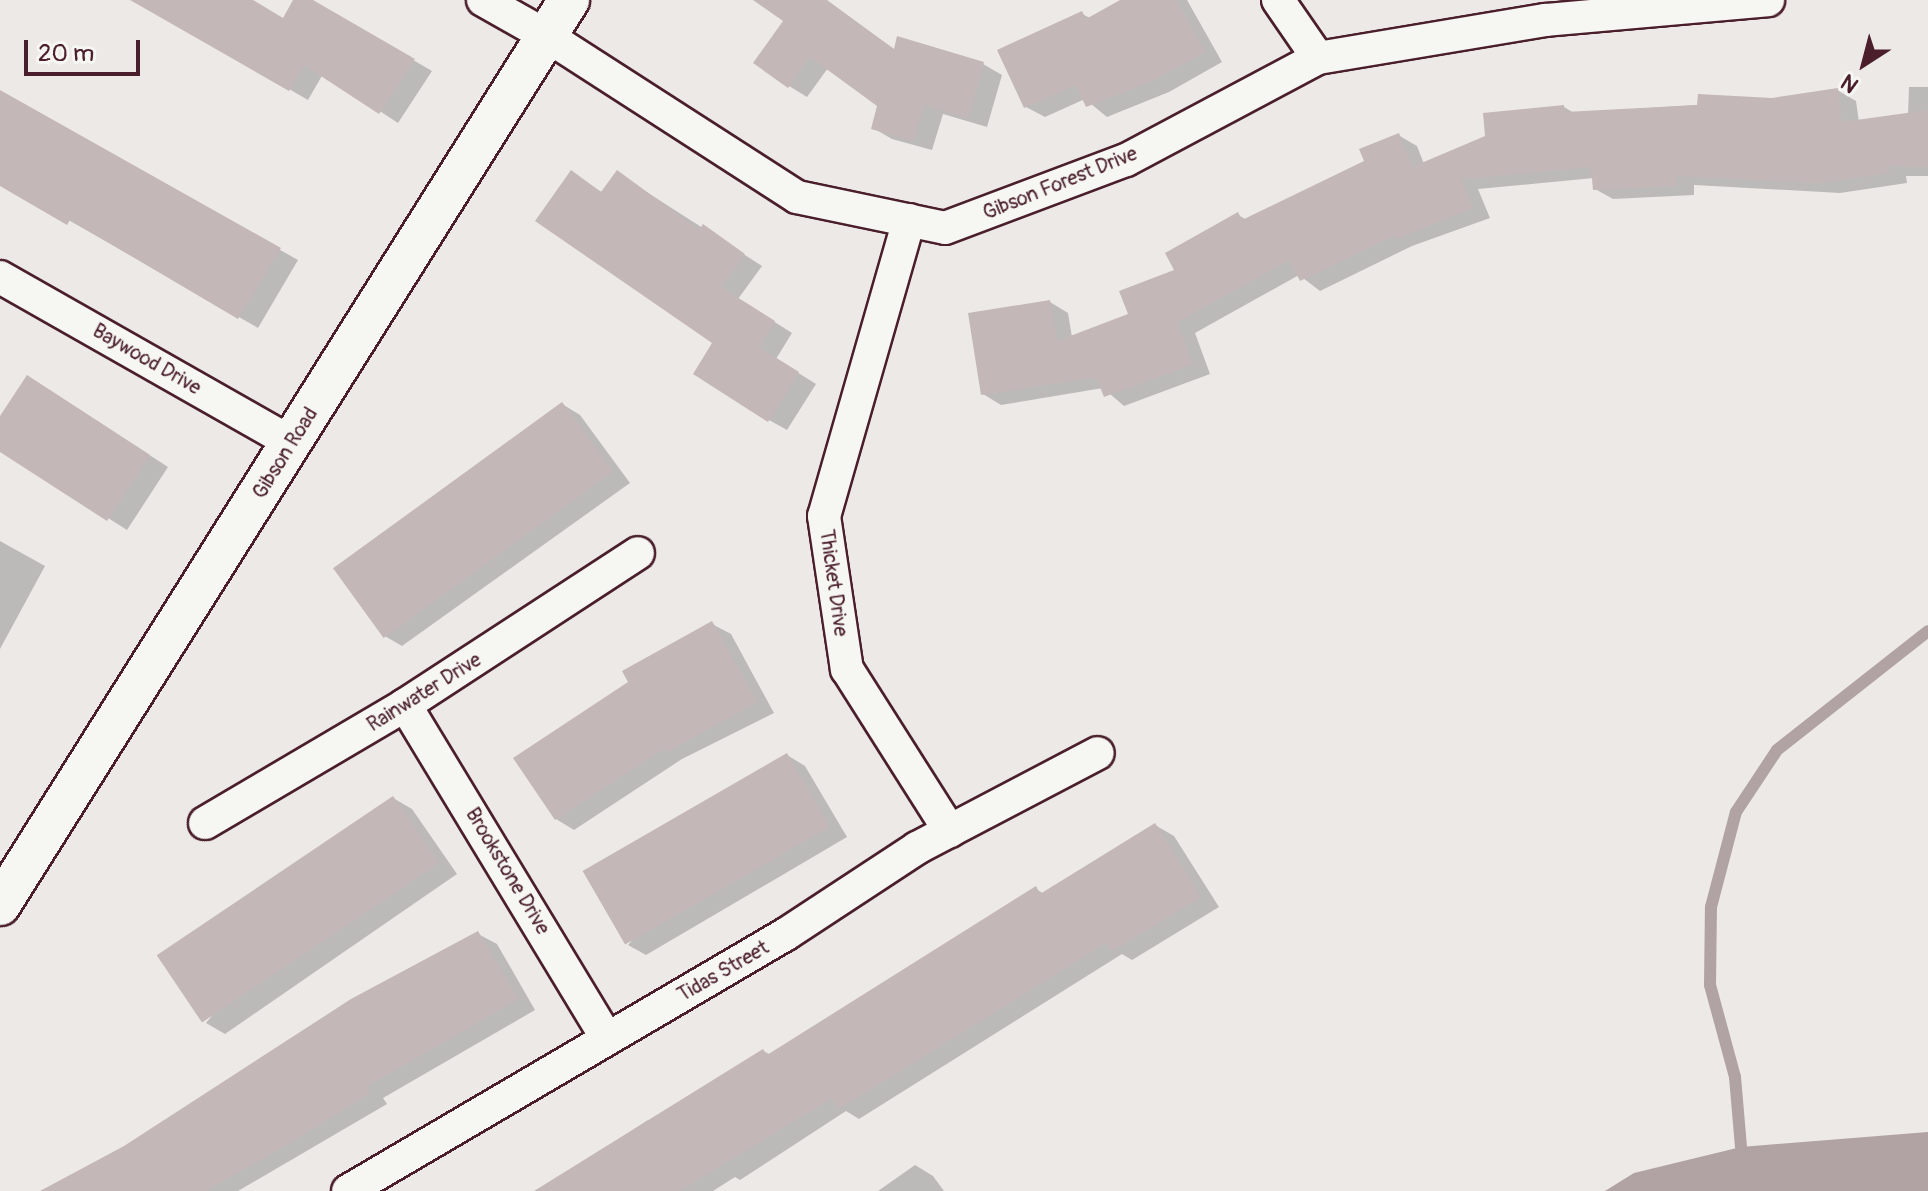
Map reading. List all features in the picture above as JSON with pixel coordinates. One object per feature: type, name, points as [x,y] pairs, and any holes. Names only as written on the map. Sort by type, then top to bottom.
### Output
[{"type":"street","name":"Gibson Forest Drive","points":[[483,0],[547,36],[797,197],[945,228],[1126,160],[1318,58],[1628,6],[1768,0]]},
{"type":"street","name":"Gibson Road","points":[[0,905],[569,0]]},
{"type":"street","points":[[1278,0],[1318,58]]},
{"type":"street","name":"Thicket Drive","points":[[909,220],[824,516],[847,669],[950,831]]},
{"type":"street","name":"Baywood Drive","points":[[0,277],[292,443]]},
{"type":"street","name":"Rainwater Drive","points":[[205,823],[405,705],[638,553]]},
{"type":"street","name":"Brookstone Drive","points":[[405,705],[607,1039]]},
{"type":"street","name":"Tidas Street","points":[[348,1191],[607,1039],[950,831],[1098,753]]},
{"type":"shaded area","points":[[1928,1132],[1928,1191],[1605,1191],[1634,1173],[1741,1147]]},
{"type":"building","points":[[130,0],[253,0],[283,18],[293,0],[313,0],[415,59],[379,114],[304,65],[289,91]]},
{"type":"building","points":[[753,0],[826,0],[894,49],[897,36],[984,62],[968,118],[924,105],[913,141],[871,129],[877,106],[810,57],[788,88],[753,63],[783,21]]},
{"type":"building","points":[[1120,0],[1176,0],[1205,52],[1150,82],[1086,107],[1076,85],[1024,108],[997,50],[1082,11],[1086,19]]},
{"type":"building","points":[[1838,88],[1842,122],[1928,110],[1928,167],[1888,166],[1889,173],[1821,183],[1676,176],[1676,186],[1593,190],[1591,167],[1461,179],[1473,208],[1396,239],[1395,235],[1300,281],[1289,260],[1177,322],[1193,364],[1104,397],[1096,377],[981,395],[968,313],[1050,300],[1057,341],[1128,314],[1119,291],[1174,270],[1165,253],[1238,212],[1242,220],[1364,161],[1359,149],[1399,133],[1412,167],[1485,136],[1483,113],[1564,105],[1565,112],[1697,105],[1698,94],[1772,98]]},
{"type":"building","points":[[0,90],[281,248],[238,319],[70,220],[67,225],[0,186]]},
{"type":"building","points":[[571,170],[601,192],[617,170],[699,230],[703,224],[745,254],[721,287],[775,321],[759,347],[799,372],[768,422],[693,374],[712,343],[535,221]]},
{"type":"building","points":[[27,375],[150,455],[107,521],[0,452],[0,416]]},
{"type":"building","points":[[562,402],[613,472],[384,638],[333,568]]},
{"type":"building","points":[[712,621],[757,702],[666,752],[664,748],[555,820],[513,758],[628,682],[622,671]]},
{"type":"building","points":[[787,753],[830,827],[625,945],[583,871]]},
{"type":"building","points":[[393,796],[438,863],[202,1023],[157,955]]},
{"type":"building","points":[[1155,823],[1201,897],[1112,951],[1107,942],[839,1109],[832,1098],[679,1191],[534,1191],[763,1049],[767,1055],[1036,886],[1040,894]]},
{"type":"building","points":[[478,931],[518,999],[366,1087],[370,1093],[293,1141],[206,1191],[40,1191],[124,1146],[351,999]]},
{"type":"waterway","points":[[1741,1147],[1735,1077],[1710,985],[1711,907],[1736,812],[1777,750],[1928,631]]}]
